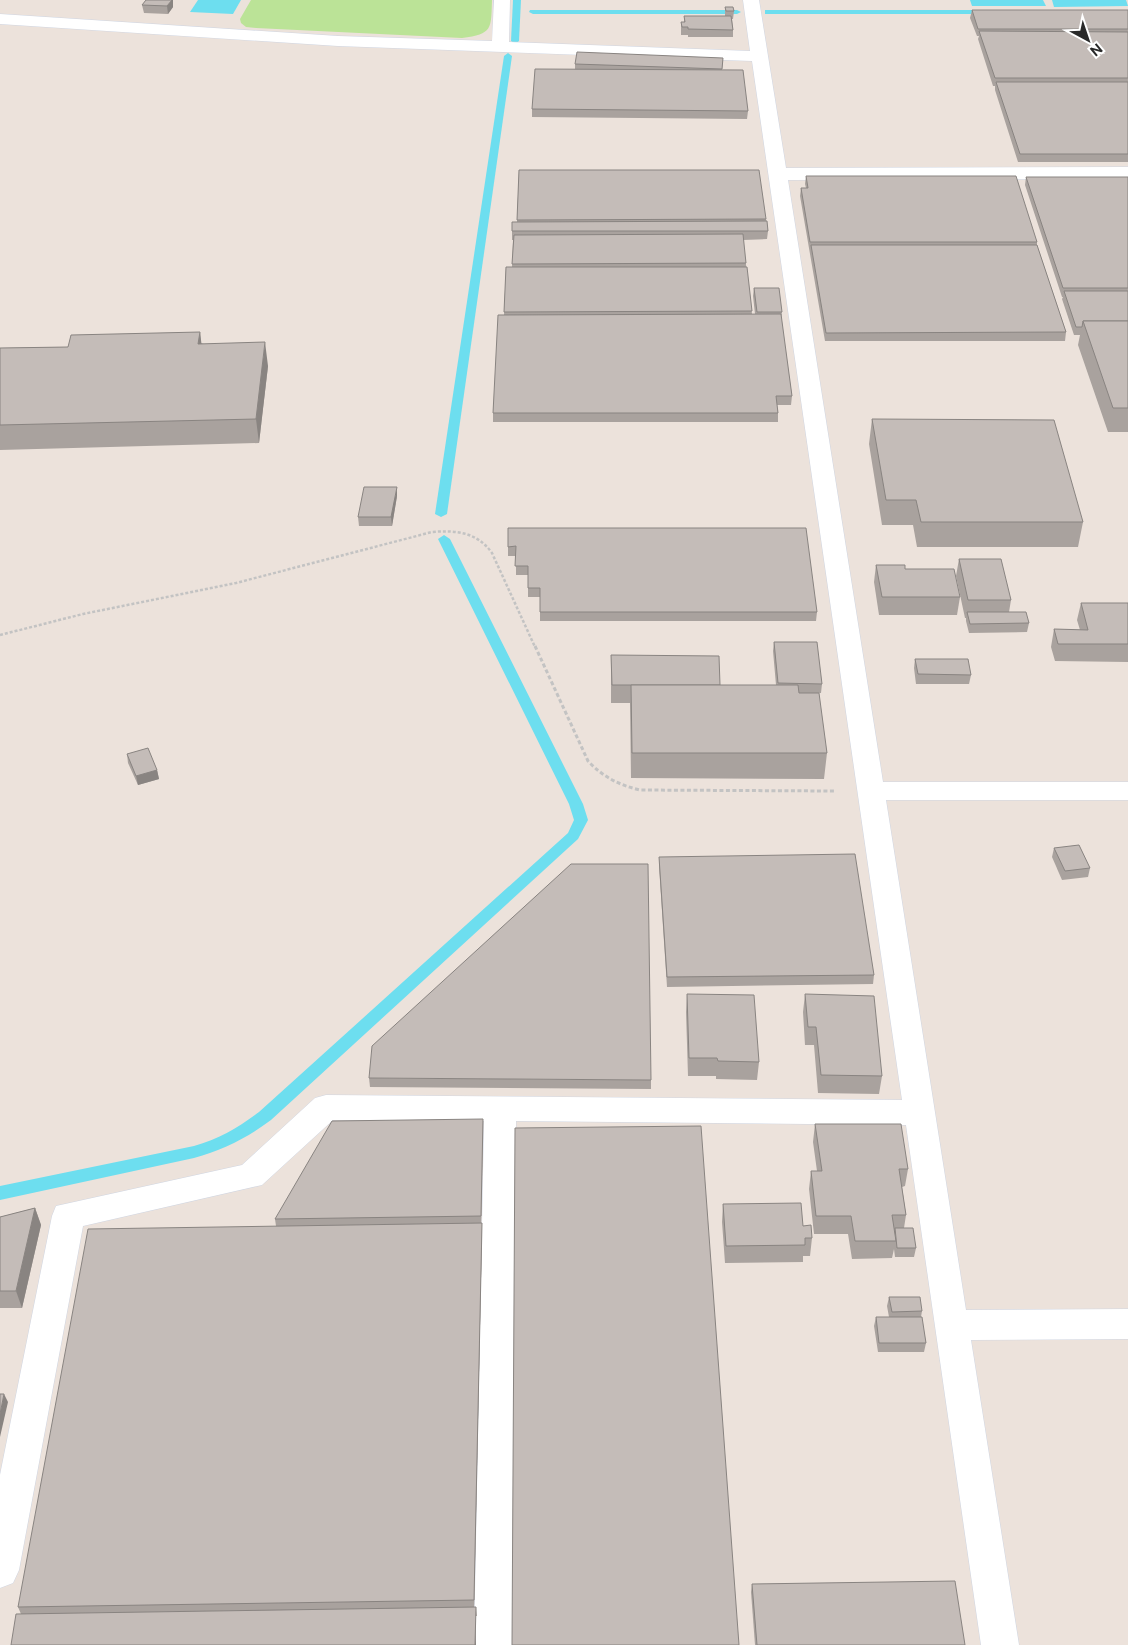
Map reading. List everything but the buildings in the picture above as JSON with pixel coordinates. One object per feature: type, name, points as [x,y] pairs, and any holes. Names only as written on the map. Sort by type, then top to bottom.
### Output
[{"type":"street","points":[[500,48],[502,0]]},
{"type":"street","points":[[751,0],[1000,1645]]},
{"type":"street","points":[[0,19],[222,34],[500,48],[759,56]]},
{"type":"street","points":[[777,174],[1128,173]]},
{"type":"street","points":[[870,791],[1128,791]]},
{"type":"street","points":[[0,1570],[68,1216],[251,1176],[326,1108],[919,1113]]},
{"type":"street","points":[[493,1645],[500,1109]]},
{"type":"street","points":[[951,1325],[1128,1324]]},
{"type":"path","points":[[0,635],[82,614],[236,583],[432,532],[463,532],[487,544],[588,761],[600,775],[618,785],[640,790],[870,791]]},
{"type":"green space","points":[[251,0],[492,0],[490,24],[485,32],[462,38],[246,27],[241,23],[240,19]]},
{"type":"water","points":[[198,0],[241,0],[233,14],[190,12]]},
{"type":"water","points":[[970,0],[1043,0],[1046,6],[972,6]]},
{"type":"water","points":[[1052,0],[1126,0],[1128,6],[1054,7]]},
{"type":"waterway","points":[[515,41],[517,0]]},
{"type":"waterway","points":[[533,12],[737,12]]},
{"type":"waterway","points":[[768,12],[990,12]]},
{"type":"waterway","points":[[441,514],[508,56]]},
{"type":"waterway","points":[[0,1193],[194,1152],[215,1146],[240,1134],[265,1116],[573,836],[581,820],[576,804],[444,539]]}]
